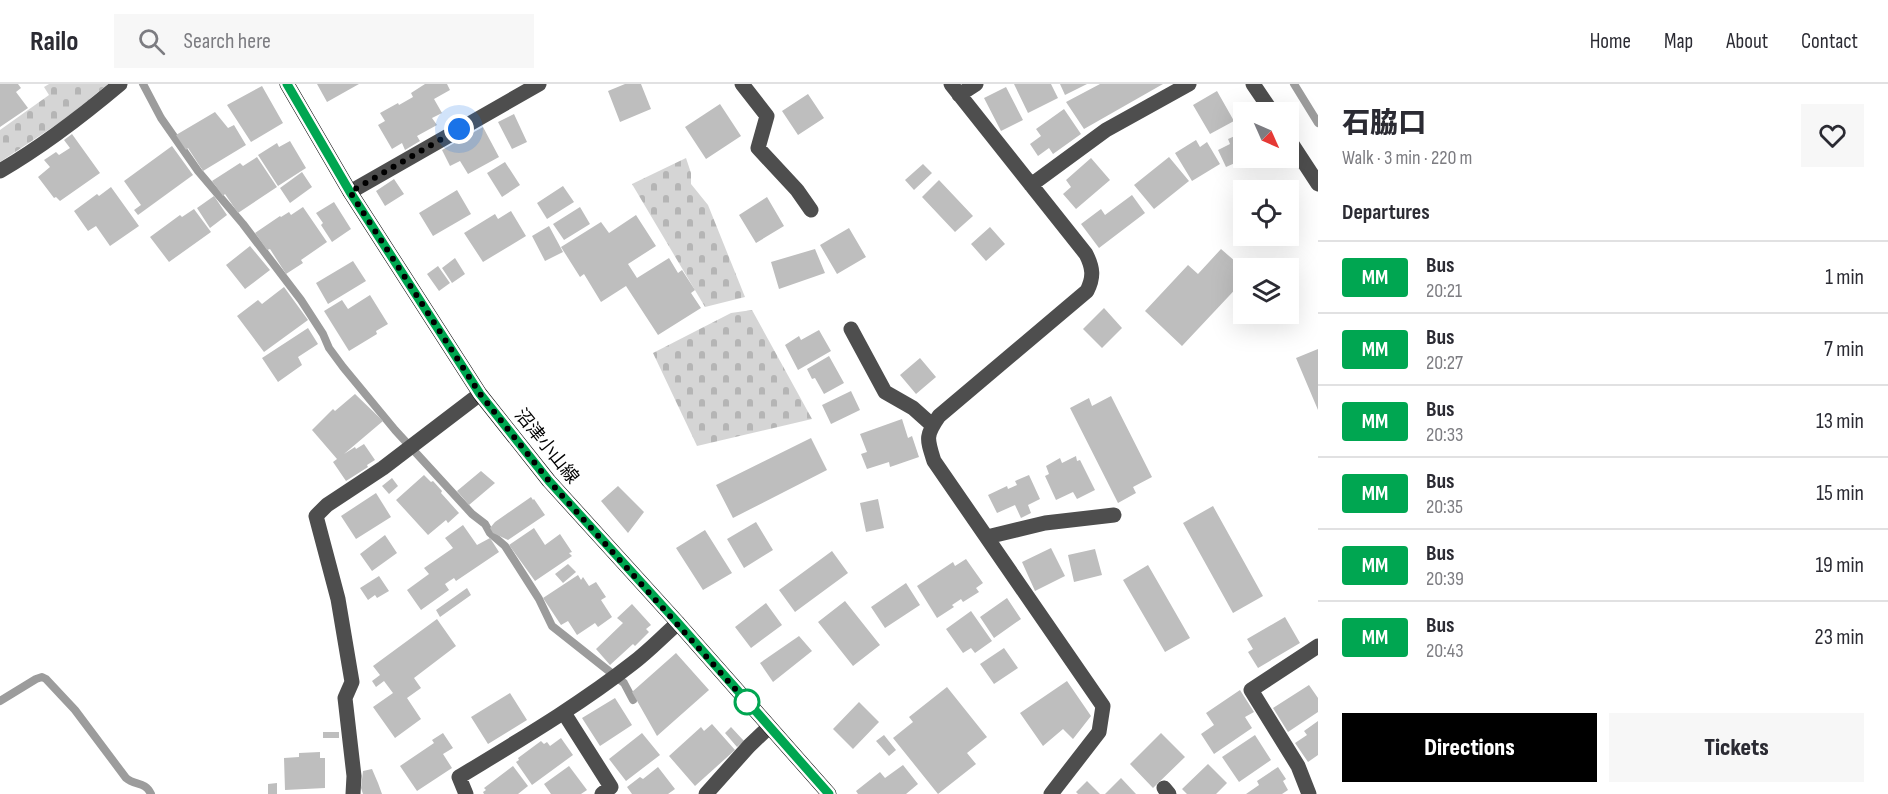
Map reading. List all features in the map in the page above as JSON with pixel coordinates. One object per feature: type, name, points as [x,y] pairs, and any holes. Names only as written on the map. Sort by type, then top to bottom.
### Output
[{"type":"main road","name":"沼津小山線","points":[[287,84],[350,192],[480,394],[549,481],[830,794]]},
{"type":"street","points":[[0,171],[21,159],[81,116],[120,84]]},
{"type":"street","points":[[350,192],[539,84]]},
{"type":"street","points":[[742,84],[767,116],[758,148],[797,190],[811,210]]},
{"type":"street","points":[[976,84],[955,89],[1086,254],[1092,266],[1092,280],[1087,291],[939,416],[932,425],[927,439],[934,461],[1103,706],[1099,732],[1051,794]]},
{"type":"street","points":[[1031,185],[1106,130],[1189,84]]},
{"type":"street","points":[[1253,84],[1265,102]]},
{"type":"street","points":[[1299,155],[1318,184]]},
{"type":"street","points":[[851,329],[885,392],[914,408],[932,425]]},
{"type":"street","points":[[353,794],[354,776],[345,698],[351,682],[338,599],[316,516],[327,504],[383,468],[480,394]]},
{"type":"street","points":[[987,537],[1045,523],[1114,515]]},
{"type":"street","points":[[466,794],[459,777],[564,713],[636,661],[678,623]]},
{"type":"street","points":[[1309,794],[1298,766],[1251,690],[1318,646]]},
{"type":"street","points":[[564,713],[611,787],[602,794]]},
{"type":"street","points":[[706,794],[749,746],[770,727]]},
{"type":"green space","points":[[49,84],[108,84],[65,119],[0,162],[0,130],[49,95],[44,87]]},
{"type":"green space","points":[[686,158],[691,173],[691,184],[708,205],[745,297],[705,307],[632,184]]},
{"type":"green space","points":[[752,310],[812,419],[697,446],[653,353],[731,313]]},
{"type":"building","points":[[0,84],[18,84],[21,88],[16,92],[28,108],[0,127]]},
{"type":"building","points":[[317,84],[359,84],[327,102]]},
{"type":"building","points":[[425,84],[447,84],[450,90],[434,99],[442,113],[432,118],[437,125],[417,136],[420,141],[405,150],[402,143],[392,149],[378,125],[385,121],[380,113],[413,97],[411,93]]},
{"type":"building","points":[[625,84],[641,84],[651,109],[620,122],[608,91]]},
{"type":"building","points":[[1014,84],[1051,84],[1058,98],[1028,113]]},
{"type":"building","points":[[1060,84],[1087,84],[1065,95]]},
{"type":"building","points":[[1100,84],[1163,84],[1084,129],[1066,102]]},
{"type":"building","points":[[262,86],[283,123],[251,142],[227,105]]},
{"type":"building","points":[[1006,87],[1023,120],[1001,131],[984,98]]},
{"type":"building","points":[[1217,91],[1233,122],[1210,134],[1193,105]]},
{"type":"building","points":[[808,94],[824,118],[798,135],[782,111]]},
{"type":"building","points":[[720,104],[741,136],[706,159],[685,127]]},
{"type":"building","points":[[1064,109],[1081,134],[1053,154],[1049,148],[1038,156],[1030,144],[1041,136],[1036,129]]},
{"type":"building","points":[[215,112],[228,128],[234,125],[246,145],[203,171],[188,148],[186,150],[176,135]]},
{"type":"building","points":[[514,114],[527,142],[512,149],[498,122]]},
{"type":"building","points":[[483,127],[499,157],[468,174],[460,161],[450,166],[442,150]]},
{"type":"building","points":[[72,134],[100,173],[60,201],[54,198],[38,177],[50,167],[44,160],[56,152],[59,155],[70,148],[64,140]]},
{"type":"building","points":[[1233,137],[1233,164],[1226,167],[1218,150],[1230,144],[1228,139]]},
{"type":"building","points":[[1196,140],[1200,147],[1207,142],[1220,164],[1192,181],[1175,153]]},
{"type":"building","points":[[290,141],[306,168],[278,186],[258,155],[277,143],[279,147]]},
{"type":"building","points":[[172,146],[193,175],[138,215],[134,210],[141,205],[124,181]]},
{"type":"building","points":[[257,157],[277,187],[238,213],[225,194],[223,196],[212,181],[240,163],[243,166]]},
{"type":"building","points":[[1169,157],[1189,181],[1154,209],[1134,185]]},
{"type":"building","points":[[1091,158],[1110,180],[1076,209],[1063,194],[1071,187],[1066,180]]},
{"type":"building","points":[[505,162],[520,185],[502,197],[487,173]]},
{"type":"building","points":[[923,164],[932,173],[914,190],[905,180]]},
{"type":"building","points":[[302,172],[312,187],[290,203],[280,188]]},
{"type":"building","points":[[394,179],[404,194],[385,206],[376,191]]},
{"type":"building","points":[[939,180],[973,216],[955,232],[922,197]]},
{"type":"building","points":[[563,186],[574,202],[547,219],[537,203]]},
{"type":"building","points":[[111,187],[139,226],[110,246],[96,226],[88,231],[74,211]]},
{"type":"building","points":[[457,190],[471,214],[433,236],[419,213]]},
{"type":"building","points":[[1132,195],[1145,213],[1099,248],[1081,224],[1101,209],[1105,215]]},
{"type":"building","points":[[214,196],[227,215],[210,228],[197,208]]},
{"type":"building","points":[[767,197],[784,226],[756,243],[739,215]]},
{"type":"building","points":[[334,202],[351,229],[332,242],[316,213]]},
{"type":"building","points":[[303,207],[327,242],[301,260],[303,263],[286,274],[270,249],[267,250],[255,233],[280,216],[289,212],[291,215]]},
{"type":"building","points":[[580,207],[590,224],[564,240],[553,224]]},
{"type":"building","points":[[194,209],[211,232],[169,262],[150,237],[180,215],[182,217]]},
{"type":"building","points":[[511,211],[526,236],[483,262],[464,233],[495,214],[498,219]]},
{"type":"building","points":[[636,215],[656,246],[628,264],[637,278],[669,258],[678,273],[682,270],[695,290],[691,293],[701,308],[658,335],[626,286],[601,302],[584,274],[580,277],[561,247],[601,222],[609,233]]},
{"type":"building","points":[[549,226],[563,252],[545,261],[532,236]]},
{"type":"building","points":[[990,227],[1005,244],[986,261],[971,244]]},
{"type":"building","points":[[849,228],[866,257],[837,274],[820,245]]},
{"type":"building","points":[[250,246],[270,270],[245,289],[226,265]]},
{"type":"building","points":[[815,249],[825,273],[779,289],[771,262]]},
{"type":"building","points":[[1221,249],[1233,259],[1233,292],[1182,346],[1145,311],[1188,265],[1198,274]]},
{"type":"building","points":[[455,258],[465,274],[452,283],[442,268]]},
{"type":"building","points":[[353,261],[366,281],[328,304],[316,283]]},
{"type":"building","points":[[438,266],[450,283],[439,291],[427,274]]},
{"type":"building","points":[[284,287],[308,320],[264,352],[237,316],[258,300],[262,304]]},
{"type":"building","points":[[370,295],[388,324],[376,331],[377,334],[349,351],[324,311],[342,300],[348,309]]},
{"type":"building","points":[[1104,308],[1122,328],[1102,348],[1083,329]]},
{"type":"building","points":[[308,328],[318,344],[298,357],[302,365],[278,382],[262,358]]},
{"type":"building","points":[[819,330],[831,351],[798,370],[785,345],[799,336],[801,340]]},
{"type":"building","points":[[1318,349],[1318,410],[1296,358]]},
{"type":"building","points":[[829,356],[844,383],[824,394],[807,369]]},
{"type":"building","points":[[920,358],[936,377],[916,394],[900,375]]},
{"type":"building","points":[[851,391],[860,410],[831,424],[822,405]]},
{"type":"building","points":[[355,394],[383,421],[344,454],[364,444],[375,460],[346,481],[333,462],[337,459],[312,430],[333,409],[335,411]]},
{"type":"building","points":[[1111,396],[1152,477],[1133,487],[1136,493],[1118,503],[1070,408],[1089,398],[1092,406]]},
{"type":"building","points":[[902,419],[908,438],[912,436],[919,457],[890,467],[889,462],[867,469],[861,454],[867,452],[860,434]]},
{"type":"building","points":[[811,438],[827,470],[733,518],[716,485]]},
{"type":"building","points":[[1076,456],[1095,490],[1077,499],[1073,492],[1056,500],[1045,476],[1049,474],[1046,466],[1060,458],[1062,463]]},
{"type":"building","points":[[481,471],[495,483],[469,505],[457,491]]},
{"type":"building","points":[[424,475],[431,482],[433,481],[459,513],[448,523],[446,520],[428,535],[396,500]]},
{"type":"building","points":[[1029,475],[1040,499],[1028,505],[1031,513],[1021,518],[1015,505],[997,513],[988,495],[1007,486],[1008,489],[1017,485],[1015,481]]},
{"type":"building","points":[[392,478],[398,486],[389,494],[382,486]]},
{"type":"building","points":[[618,486],[644,512],[628,533],[601,501]]},
{"type":"building","points":[[376,493],[391,517],[356,539],[341,516]]},
{"type":"building","points":[[531,497],[545,515],[508,540],[493,533],[490,528],[495,522]]},
{"type":"building","points":[[878,499],[884,528],[866,532],[860,503]]},
{"type":"building","points":[[1213,506],[1263,596],[1233,613],[1183,523]]},
{"type":"building","points":[[756,522],[773,550],[744,568],[727,539]]},
{"type":"building","points":[[463,525],[477,545],[490,538],[499,552],[456,581],[454,578],[445,584],[449,590],[421,610],[407,590],[429,574],[424,568],[453,548],[445,538]]},
{"type":"building","points":[[534,528],[545,545],[560,534],[572,552],[569,553],[572,556],[535,581],[509,545]]},
{"type":"building","points":[[705,530],[732,573],[703,590],[676,548]]},
{"type":"building","points":[[385,535],[397,553],[372,571],[360,554]]},
{"type":"building","points":[[1051,548],[1065,576],[1035,591],[1022,562]]},
{"type":"building","points":[[1095,549],[1102,575],[1074,582],[1068,555]]},
{"type":"building","points":[[832,551],[848,573],[795,612],[779,590]]},
{"type":"building","points":[[966,559],[983,583],[976,588],[979,592],[963,602],[961,599],[952,605],[954,607],[937,618],[917,586],[953,562],[955,566]]},
{"type":"building","points":[[568,564],[576,572],[563,583],[555,574]]},
{"type":"building","points":[[1148,565],[1190,638],[1165,652],[1123,580]]},
{"type":"building","points":[[578,575],[581,580],[583,577],[589,586],[596,582],[606,597],[601,600],[612,617],[598,627],[595,623],[577,635],[568,621],[561,625],[543,598]]},
{"type":"building","points":[[379,576],[389,591],[377,598],[375,595],[368,600],[360,588]]},
{"type":"building","points":[[906,583],[920,605],[885,628],[871,607]]},
{"type":"building","points":[[467,588],[471,595],[440,617],[436,610]]},
{"type":"building","points":[[1007,598],[1021,619],[994,638],[980,617]]},
{"type":"building","points":[[845,601],[880,645],[853,666],[818,622]]},
{"type":"building","points":[[766,603],[782,625],[751,648],[735,627]]},
{"type":"building","points":[[632,604],[651,625],[646,629],[649,632],[610,665],[596,649],[623,623],[617,618]]},
{"type":"building","points":[[971,611],[992,641],[975,653],[971,648],[963,653],[946,629]]},
{"type":"building","points":[[1285,617],[1300,643],[1258,668],[1248,652],[1253,649],[1247,639]]},
{"type":"building","points":[[437,619],[456,646],[414,678],[421,688],[407,698],[421,719],[395,738],[373,707],[393,693],[384,681],[376,687],[372,681],[380,675],[373,666]]},
{"type":"building","points":[[799,636],[812,651],[773,682],[760,663]]},
{"type":"building","points":[[1004,648],[1018,668],[994,684],[980,664]]},
{"type":"building","points":[[676,653],[709,690],[657,736],[632,692]]},
{"type":"building","points":[[1067,681],[1091,716],[1073,739],[1063,729],[1043,746],[1020,713]]},
{"type":"building","points":[[1309,685],[1318,698],[1318,712],[1288,732],[1273,708]]},
{"type":"building","points":[[947,687],[987,737],[967,753],[976,764],[938,794],[893,738],[913,722],[909,717]]},
{"type":"building","points":[[1240,690],[1254,712],[1245,717],[1252,728],[1214,754],[1201,734],[1214,725],[1206,713]]},
{"type":"building","points":[[510,693],[527,720],[488,744],[471,717]]},
{"type":"building","points":[[615,698],[632,725],[600,746],[582,718]]},
{"type":"building","points":[[859,702],[879,722],[853,749],[833,729]]},
{"type":"building","points":[[1318,721],[1318,755],[1308,762],[1295,743],[1307,735],[1304,731]]},
{"type":"building","points":[[712,724],[735,750],[695,786],[669,756],[701,727],[704,731]]},
{"type":"building","points":[[731,727],[744,741],[737,747],[725,733]]},
{"type":"building","points":[[323,732],[339,732],[339,738],[323,738]]},
{"type":"building","points":[[443,733],[453,748],[443,754],[452,768],[417,791],[400,766],[434,743],[432,740]]},
{"type":"building","points":[[642,733],[660,755],[626,781],[609,759]]},
{"type":"building","points":[[1161,733],[1185,757],[1153,788],[1130,764]]},
{"type":"building","points":[[884,735],[896,750],[889,756],[876,741]]},
{"type":"building","points":[[1255,735],[1271,760],[1239,782],[1222,757]]},
{"type":"building","points":[[561,738],[573,755],[532,785],[516,762],[518,758],[541,741],[544,744],[547,742],[550,746]]},
{"type":"building","points":[[320,752],[320,758],[325,758],[325,788],[285,790],[284,758],[299,757],[299,753]]},
{"type":"building","points":[[1208,764],[1227,783],[1216,794],[1187,794],[1182,789]]},
{"type":"building","points":[[903,765],[918,784],[906,794],[858,794],[856,791],[880,772],[885,778]]},
{"type":"building","points":[[513,766],[528,786],[518,794],[484,794],[486,790],[484,788]]},
{"type":"building","points":[[569,766],[587,790],[581,794],[551,794],[544,784]]},
{"type":"building","points":[[658,767],[675,789],[668,794],[632,794],[627,787],[640,777],[643,779]]},
{"type":"building","points":[[1278,767],[1286,779],[1283,781],[1288,790],[1282,794],[1246,794],[1259,785],[1257,781]]},
{"type":"building","points":[[372,769],[382,794],[363,794],[361,788],[363,771]]},
{"type":"building","points":[[1121,778],[1136,794],[1105,794]]},
{"type":"building","points":[[1087,781],[1100,794],[1078,794],[1076,792]]},
{"type":"building","points":[[277,783],[277,794],[268,794],[268,784]]},
{"type":"waterway","points":[[143,84],[161,118],[198,171],[243,224],[301,300],[343,367],[395,430],[472,514],[485,524],[490,533],[505,546],[539,599],[552,626],[624,683],[633,700]]},
{"type":"waterway","points":[[1294,84],[1318,123]]},
{"type":"waterway","points":[[0,701],[36,679],[42,677],[46,679],[75,710],[126,778],[143,785],[151,794]]},
{"type":"bus line","name":"MM","points":[[287,84],[350,192],[480,394],[549,481],[829,794]]},
{"type":"route","points":[[459,129],[350,192],[480,394],[549,481],[754,710],[747,702]]}]
